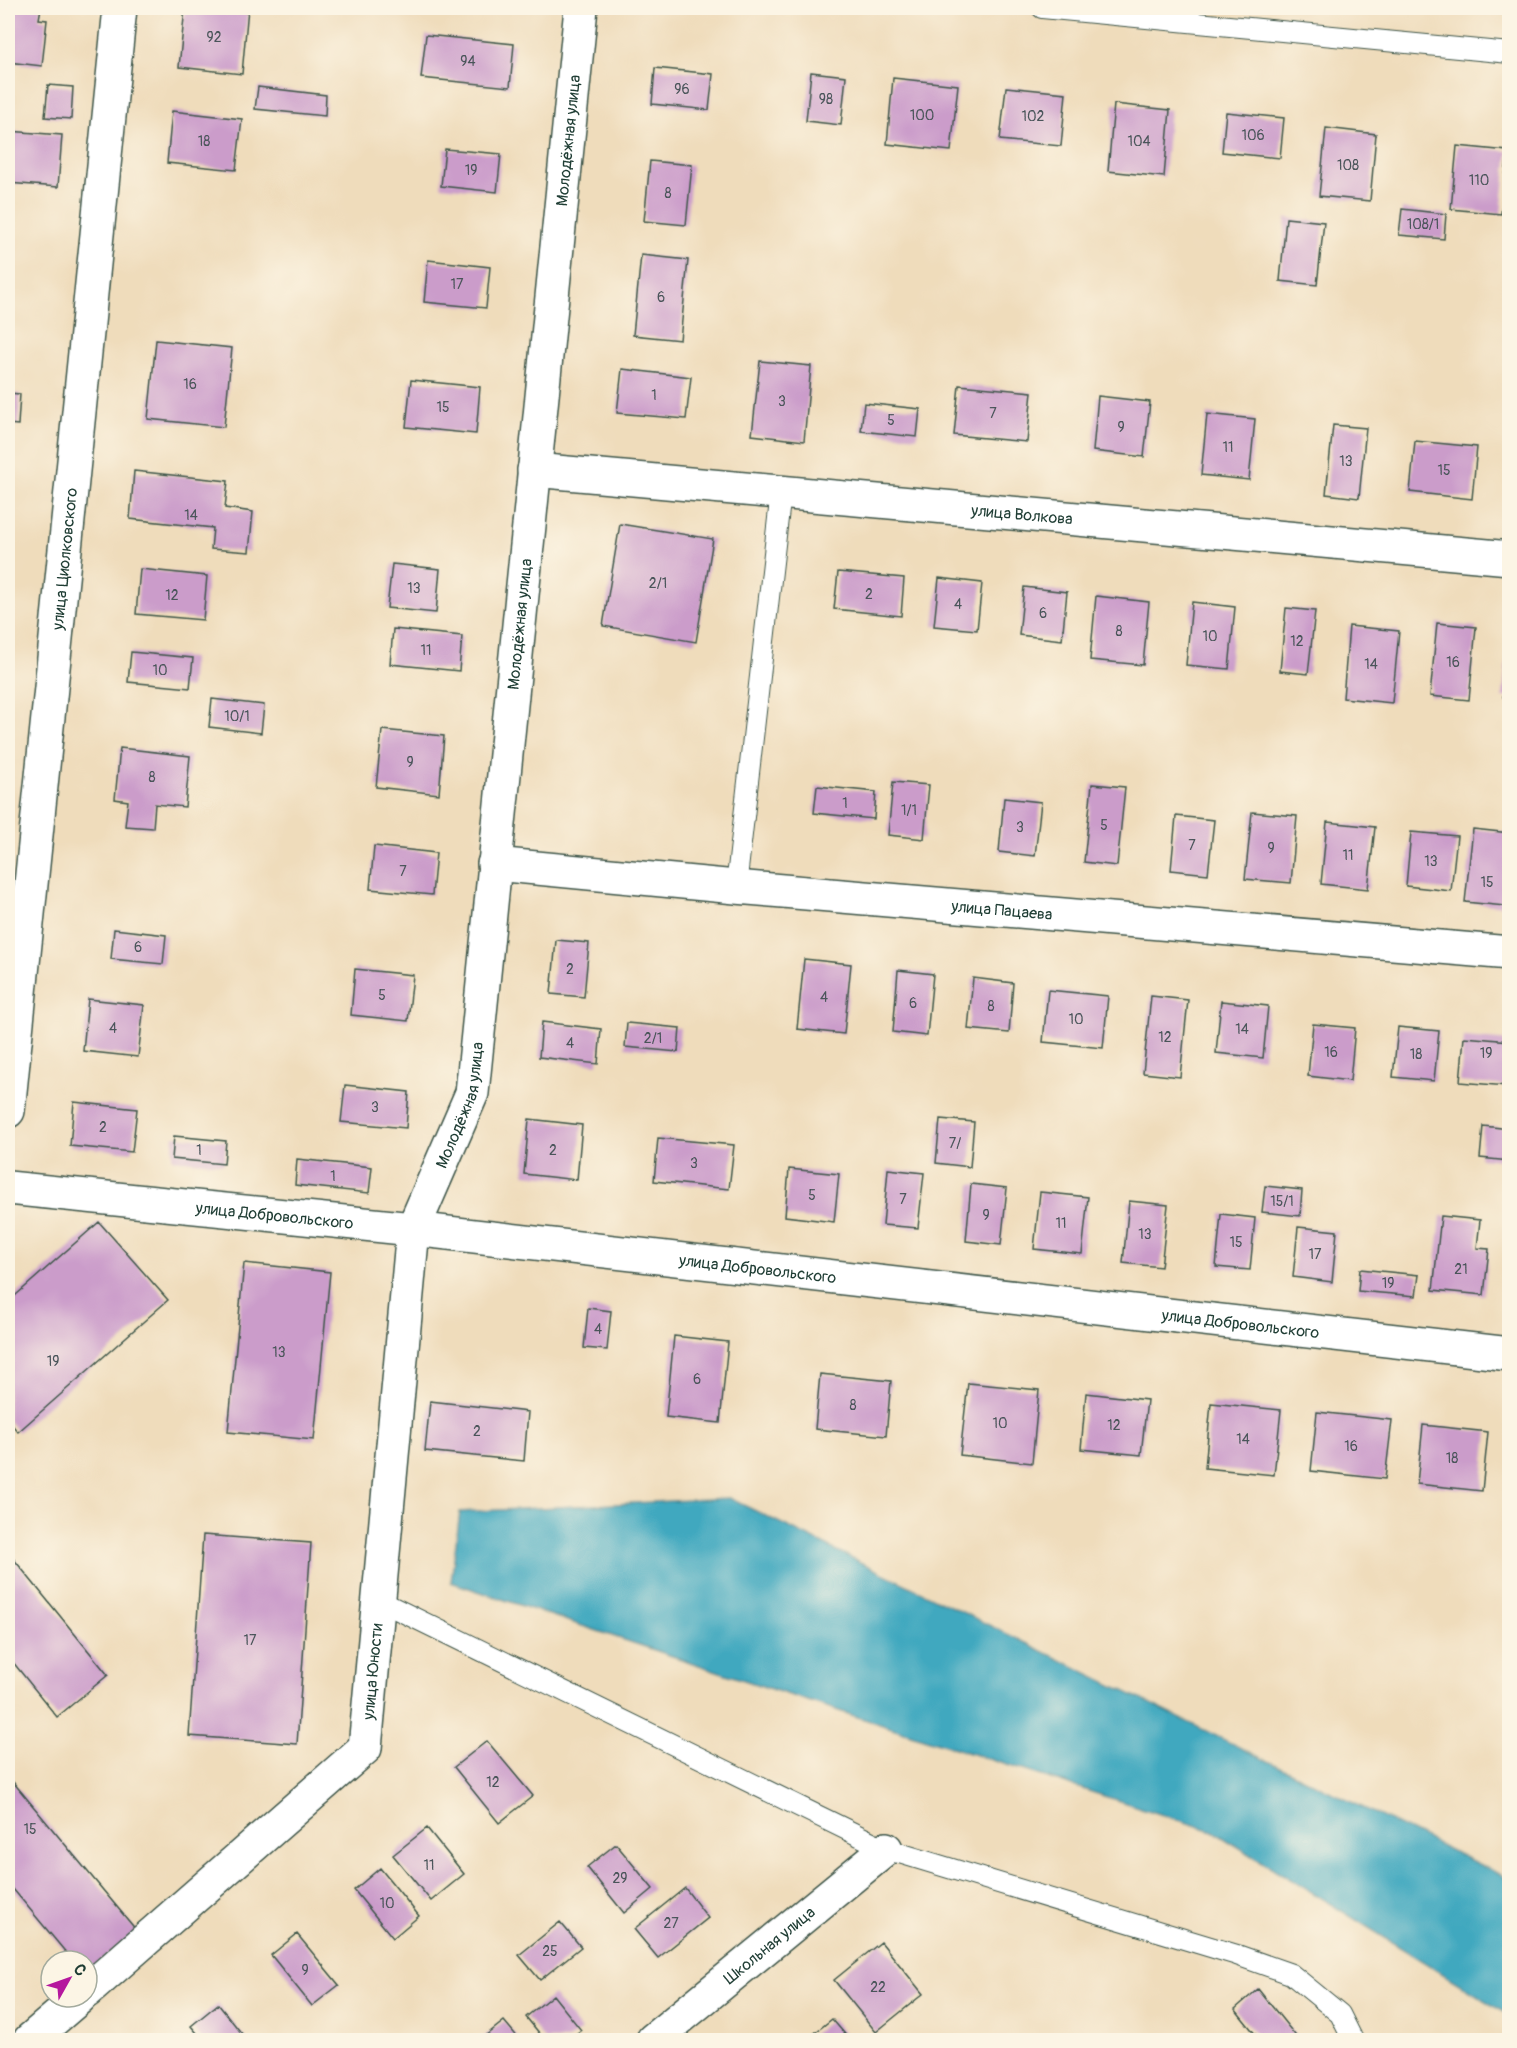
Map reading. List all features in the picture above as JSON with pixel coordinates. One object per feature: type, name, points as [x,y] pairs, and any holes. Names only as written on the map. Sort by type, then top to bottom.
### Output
[{"type":"street","name":"улица Циолковского","points":[[8,1111],[14,976],[120,8]]},
{"type":"street","name":"Молодёжная улица","points":[[413,1229],[472,1093],[581,8]]},
{"type":"street","name":"улица Волкова","points":[[534,470],[1509,558]]},
{"type":"street","name":"улица Пацаева","points":[[495,864],[736,887],[1509,953]]},
{"type":"street","name":"улица Добровольского","points":[[8,1188],[413,1229],[1509,1354]]},
{"type":"street","name":"улица Юности","points":[[99,1981],[365,1748],[413,1229]]},
{"type":"street","name":"Школьная улица","points":[[653,2040],[885,1849]]},
{"type":"street","points":[[30,2040],[66,2009]]},
{"type":"lane","points":[[1042,8],[1509,53]]},
{"type":"lane","points":[[736,887],[782,492]]},
{"type":"lane","points":[[378,1600],[885,1849],[1237,1955],[1292,1974],[1340,2014],[1353,2040]]},
{"type":"water","points":[[729,1498],[1509,1879],[1509,2015],[1213,1831],[780,1692],[451,1582],[460,1512]]},
{"type":"building","points":[[13,8],[41,8],[39,19],[47,20],[42,66],[8,62],[8,16],[12,17]]},
{"type":"building","points":[[185,8],[248,8],[242,74],[179,67]]},
{"type":"building","points":[[426,35],[514,44],[510,87],[421,78]]},
{"type":"building","points":[[655,68],[713,74],[709,110],[652,104]]},
{"type":"building","points":[[811,72],[846,76],[841,125],[806,121]]},
{"type":"building","points":[[893,78],[958,85],[951,151],[887,144]]},
{"type":"building","points":[[48,85],[73,87],[71,119],[45,117]]},
{"type":"building","points":[[258,87],[326,95],[325,116],[255,109]]},
{"type":"building","points":[[1006,87],[1066,93],[1061,146],[1000,140]]},
{"type":"building","points":[[1114,104],[1170,110],[1164,177],[1108,171]]},
{"type":"building","points":[[172,111],[242,119],[236,170],[167,163]]},
{"type":"building","points":[[1226,112],[1284,118],[1280,158],[1222,152]]},
{"type":"building","points":[[1326,128],[1376,134],[1370,201],[1319,196]]},
{"type":"building","points":[[8,131],[62,135],[58,187],[8,183]]},
{"type":"building","points":[[1457,146],[1508,151],[1501,214],[1451,209]]},
{"type":"building","points":[[445,149],[501,154],[497,192],[441,186]]},
{"type":"building","points":[[650,161],[692,165],[686,225],[644,221]]},
{"type":"building","points":[[1402,209],[1446,214],[1444,239],[1399,235]]},
{"type":"building","points":[[1286,218],[1324,222],[1317,285],[1280,281]]},
{"type":"building","points":[[641,255],[688,260],[680,340],[633,335]]},
{"type":"building","points":[[428,260],[490,267],[486,308],[424,302]]},
{"type":"building","points":[[156,340],[232,348],[224,427],[148,419]]},
{"type":"building","points":[[760,361],[811,366],[804,441],[752,435]]},
{"type":"building","points":[[622,369],[691,377],[686,419],[617,413]]},
{"type":"building","points":[[411,380],[480,387],[476,434],[406,427]]},
{"type":"building","points":[[959,385],[1032,392],[1027,442],[954,435]]},
{"type":"building","points":[[8,393],[20,394],[18,425],[8,424]]},
{"type":"building","points":[[1098,396],[1150,402],[1144,457],[1093,451]]},
{"type":"building","points":[[864,403],[920,409],[917,437],[861,431]]},
{"type":"building","points":[[1207,414],[1255,419],[1249,480],[1201,475]]},
{"type":"building","points":[[1333,425],[1366,428],[1359,498],[1326,494]]},
{"type":"building","points":[[1415,441],[1477,447],[1472,499],[1410,492]]},
{"type":"building","points":[[134,471],[228,481],[225,508],[253,512],[249,552],[211,549],[213,528],[130,519]]},
{"type":"building","points":[[620,524],[713,539],[696,642],[603,626]]},
{"type":"building","points":[[392,564],[440,569],[436,613],[387,608]]},
{"type":"building","points":[[140,569],[207,576],[203,620],[136,614]]},
{"type":"building","points":[[838,572],[904,578],[901,616],[834,609]]},
{"type":"building","points":[[939,578],[982,583],[977,630],[934,626]]},
{"type":"building","points":[[1024,587],[1067,592],[1062,640],[1019,635]]},
{"type":"building","points":[[1096,596],[1149,602],[1143,665],[1090,660]]},
{"type":"building","points":[[1192,602],[1235,607],[1229,669],[1186,665]]},
{"type":"building","points":[[1286,608],[1315,611],[1308,674],[1280,671]]},
{"type":"building","points":[[1437,623],[1476,627],[1469,700],[1430,696]]},
{"type":"building","points":[[1349,626],[1399,631],[1392,703],[1343,698]]},
{"type":"building","points":[[393,629],[462,636],[459,671],[390,664]]},
{"type":"building","points":[[1508,642],[1510,642],[1510,697],[1503,697]]},
{"type":"building","points":[[131,652],[193,658],[190,688],[128,682]]},
{"type":"building","points":[[212,699],[264,705],[261,733],[209,727]]},
{"type":"building","points":[[382,730],[444,736],[439,794],[376,787]]},
{"type":"building","points":[[120,748],[190,756],[185,807],[155,804],[153,828],[125,826],[128,801],[115,799]]},
{"type":"building","points":[[893,782],[929,785],[924,839],[888,835]]},
{"type":"building","points":[[1092,784],[1125,787],[1117,866],[1084,862]]},
{"type":"building","points":[[817,786],[876,792],[874,819],[814,813]]},
{"type":"building","points":[[1004,798],[1041,802],[1035,856],[999,852]]},
{"type":"building","points":[[1252,812],[1297,816],[1291,883],[1245,879]]},
{"type":"building","points":[[1176,816],[1214,820],[1208,874],[1171,870]]},
{"type":"building","points":[[1327,822],[1375,827],[1368,889],[1321,884]]},
{"type":"building","points":[[1473,829],[1510,833],[1510,862],[1505,906],[1465,902]]},
{"type":"building","points":[[1411,832],[1457,836],[1451,891],[1406,886]]},
{"type":"building","points":[[374,846],[436,853],[432,895],[370,889]]},
{"type":"building","points":[[114,929],[166,935],[163,964],[111,959]]},
{"type":"building","points":[[556,940],[589,943],[584,997],[551,994]]},
{"type":"building","points":[[804,959],[851,964],[844,1034],[797,1029]]},
{"type":"building","points":[[355,969],[413,975],[408,1021],[351,1015]]},
{"type":"building","points":[[898,970],[933,974],[927,1036],[893,1032]]},
{"type":"building","points":[[973,978],[1013,983],[1009,1033],[968,1029]]},
{"type":"building","points":[[1048,990],[1108,996],[1103,1048],[1043,1042]]},
{"type":"building","points":[[1151,996],[1188,1000],[1180,1077],[1143,1073]]},
{"type":"building","points":[[88,999],[144,1005],[138,1057],[83,1051]]},
{"type":"building","points":[[1221,1001],[1268,1006],[1263,1058],[1216,1053]]},
{"type":"building","points":[[542,1022],[601,1029],[598,1064],[539,1057]]},
{"type":"building","points":[[627,1023],[680,1028],[678,1052],[625,1047]]},
{"type":"building","points":[[1313,1024],[1355,1028],[1350,1081],[1308,1076]]},
{"type":"building","points":[[1398,1027],[1439,1031],[1434,1081],[1393,1077]]},
{"type":"building","points":[[1464,1037],[1510,1041],[1507,1086],[1460,1082]]},
{"type":"building","points":[[345,1085],[409,1092],[406,1128],[341,1122]]},
{"type":"building","points":[[74,1102],[137,1109],[132,1152],[70,1146]]},
{"type":"building","points":[[529,1119],[582,1125],[577,1180],[524,1174]]},
{"type":"building","points":[[940,1119],[974,1122],[970,1167],[936,1163]]},
{"type":"building","points":[[1483,1126],[1510,1129],[1510,1161],[1480,1158]]},
{"type":"building","points":[[174,1136],[226,1141],[224,1164],[172,1159]]},
{"type":"building","points":[[658,1138],[734,1145],[729,1189],[654,1181]]},
{"type":"building","points":[[297,1159],[372,1167],[369,1193],[295,1185]]},
{"type":"building","points":[[789,1169],[839,1174],[834,1222],[785,1216]]},
{"type":"building","points":[[888,1169],[924,1173],[918,1228],[883,1225]]},
{"type":"building","points":[[971,1184],[1007,1188],[1001,1245],[966,1241]]},
{"type":"building","points":[[1265,1186],[1302,1190],[1300,1216],[1262,1212]]},
{"type":"building","points":[[1040,1192],[1088,1197],[1082,1254],[1034,1249]]},
{"type":"building","points":[[1129,1201],[1168,1205],[1161,1267],[1123,1263]]},
{"type":"building","points":[[1221,1214],[1255,1218],[1250,1270],[1216,1267]]},
{"type":"building","points":[[1441,1216],[1480,1220],[1477,1248],[1489,1249],[1484,1295],[1433,1290]]},
{"type":"building","points":[[99,1222],[168,1300],[18,1432],[8,1420],[8,1302]]},
{"type":"building","points":[[1298,1227],[1337,1231],[1332,1282],[1293,1277]]},
{"type":"building","points":[[244,1263],[330,1272],[314,1440],[228,1432]]},
{"type":"building","points":[[1360,1269],[1419,1275],[1416,1296],[1358,1291]]},
{"type":"building","points":[[588,1308],[611,1311],[607,1350],[584,1348]]},
{"type":"building","points":[[674,1336],[728,1342],[720,1423],[666,1417]]},
{"type":"building","points":[[820,1374],[891,1381],[886,1436],[815,1429]]},
{"type":"building","points":[[968,1383],[1039,1390],[1032,1463],[960,1455]]},
{"type":"building","points":[[1086,1393],[1147,1400],[1141,1455],[1081,1449]]},
{"type":"building","points":[[430,1401],[528,1412],[524,1461],[425,1451]]},
{"type":"building","points":[[1211,1403],[1281,1410],[1274,1475],[1205,1468]]},
{"type":"building","points":[[1317,1412],[1392,1420],[1385,1479],[1311,1471]]},
{"type":"building","points":[[1423,1425],[1488,1432],[1482,1491],[1417,1484]]},
{"type":"building","points":[[203,1535],[311,1543],[297,1744],[189,1736]]},
{"type":"building","points":[[8,1552],[108,1675],[57,1717],[8,1656]]},
{"type":"building","points":[[487,1741],[533,1796],[499,1823],[454,1767]]},
{"type":"building","points":[[8,1776],[137,1931],[99,1962],[99,1949],[63,1949],[8,1883]]},
{"type":"building","points":[[427,1828],[464,1874],[431,1901],[393,1855]]},
{"type":"building","points":[[616,1844],[653,1889],[624,1913],[587,1867]]},
{"type":"building","points":[[380,1868],[419,1916],[393,1938],[354,1890]]},
{"type":"building","points":[[685,1888],[708,1918],[658,1958],[634,1929]]},
{"type":"building","points":[[560,1922],[581,1947],[540,1980],[519,1955]]},
{"type":"building","points":[[297,1934],[339,1985],[312,2006],[271,1955]]},
{"type":"building","points":[[881,1942],[923,1994],[876,2032],[834,1980]]},
{"type":"building","points":[[1258,1989],[1299,2040],[1260,2040],[1235,2009]]},
{"type":"building","points":[[553,1995],[581,2030],[568,2040],[545,2040],[526,2017]]},
{"type":"building","points":[[218,2004],[247,2040],[203,2040],[191,2026]]},
{"type":"building","points":[[832,2019],[850,2040],[806,2040]]},
{"type":"building","points":[[504,2021],[520,2040],[480,2040]]}]
